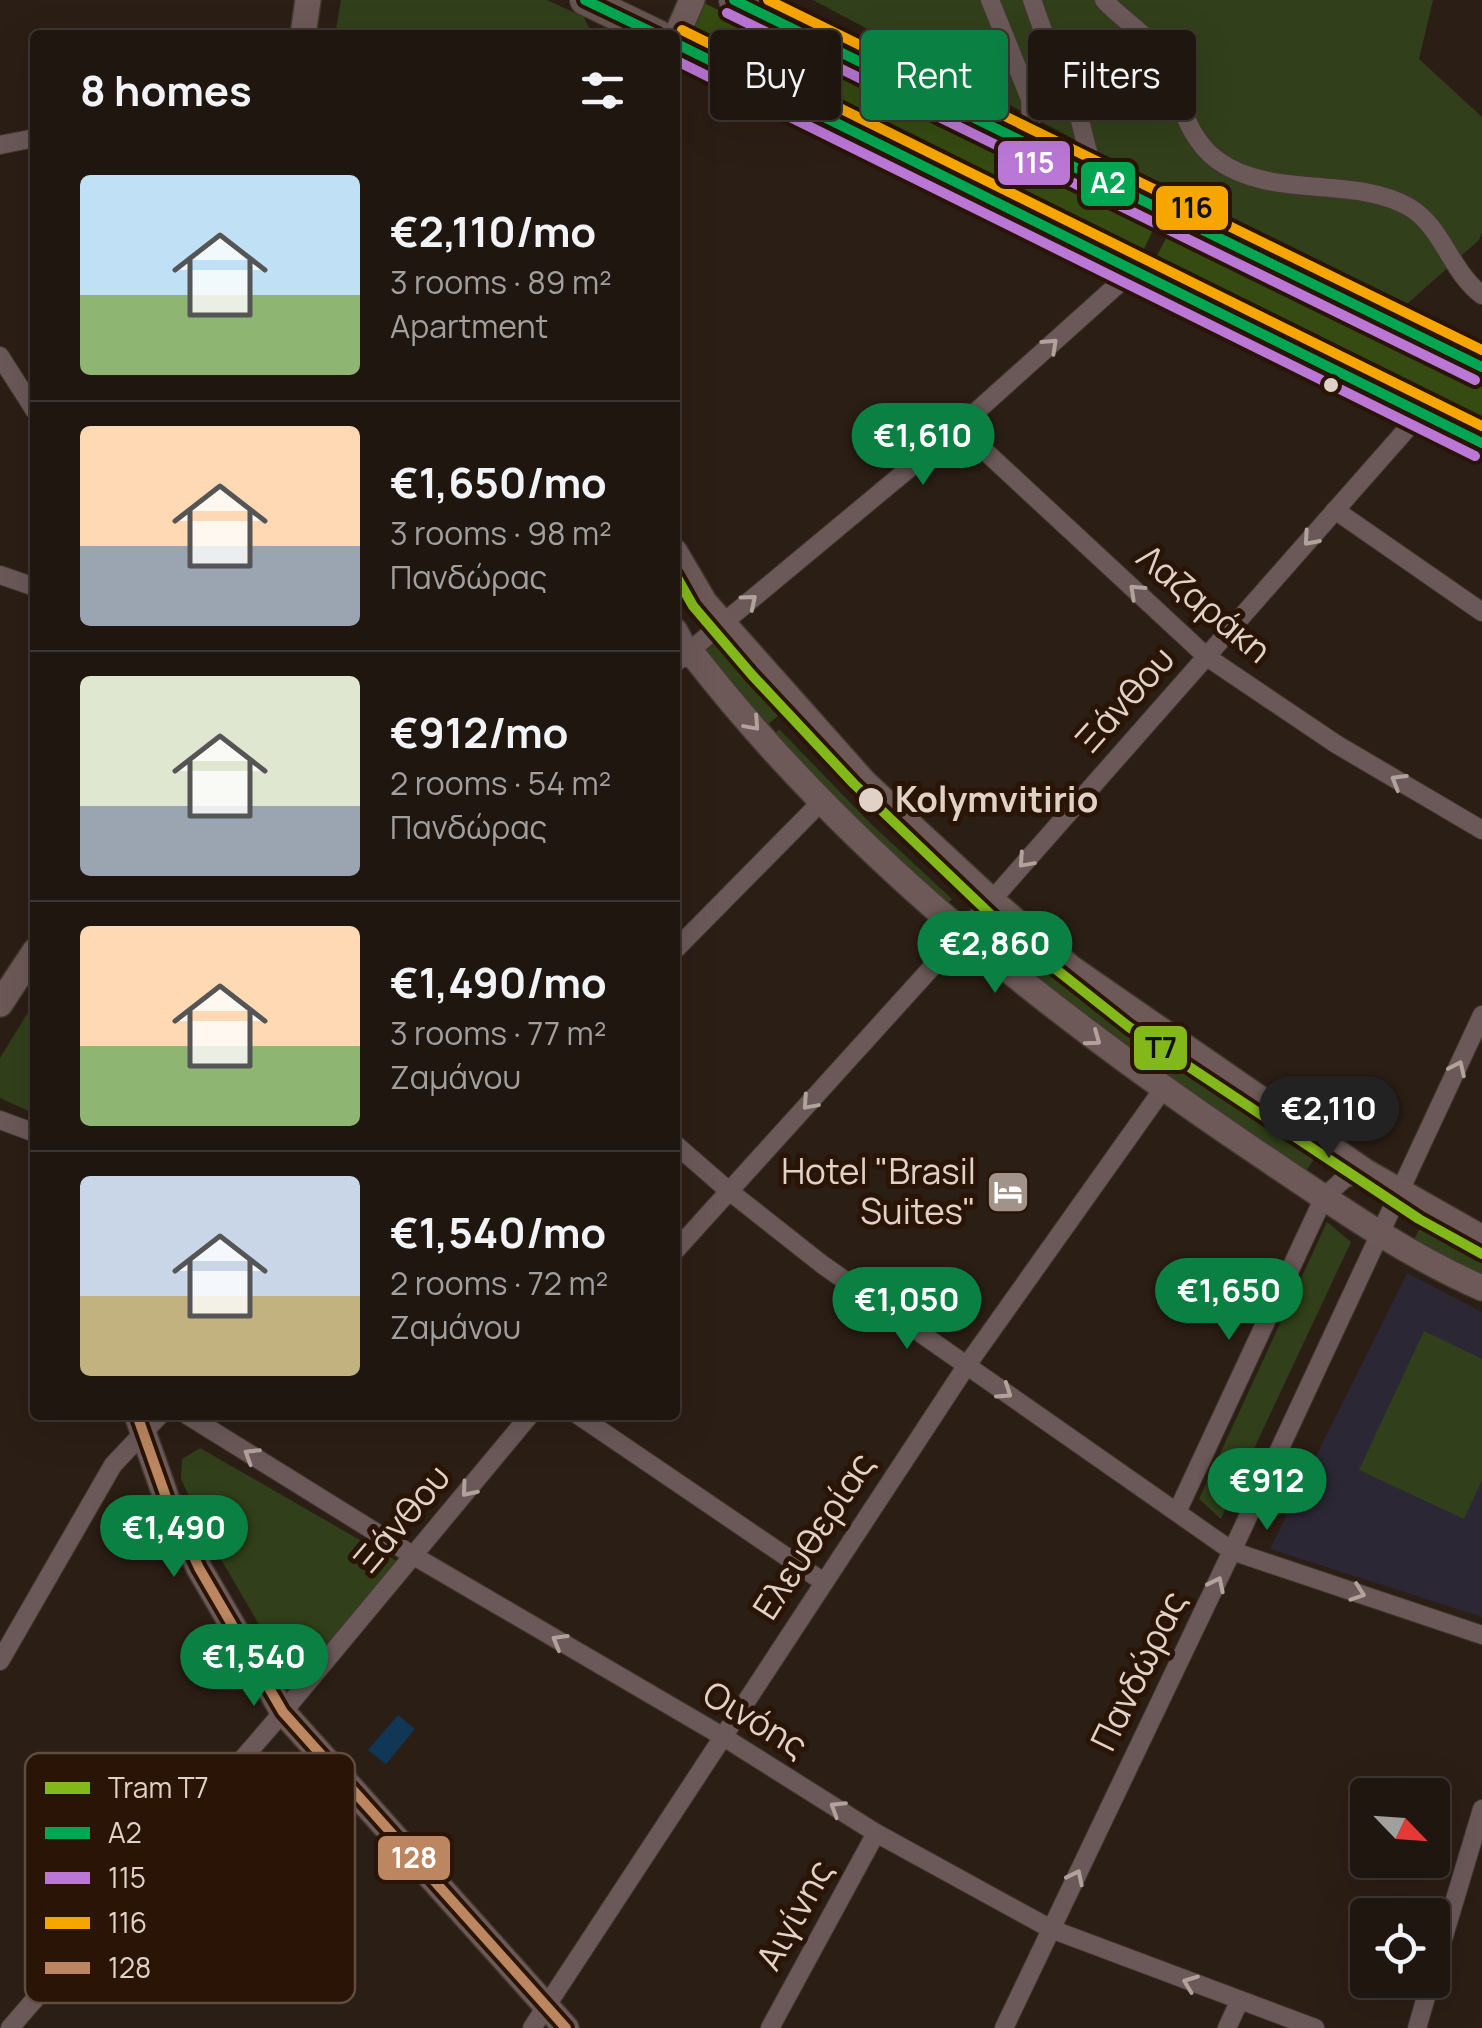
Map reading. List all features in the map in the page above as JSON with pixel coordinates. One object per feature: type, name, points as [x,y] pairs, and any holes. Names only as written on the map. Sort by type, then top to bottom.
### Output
[{"type":"highway","points":[[585,0],[648,30]]},
{"type":"highway","points":[[734,0],[1482,366]]},
{"type":"highway","points":[[680,43],[1482,443]]},
{"type":"street","points":[[303,30],[308,0]]},
{"type":"street","points":[[680,30],[692,0]]},
{"type":"street","points":[[990,0],[1030,99],[1031,122],[1024,142]]},
{"type":"street","points":[[1032,0],[1046,39],[1070,82],[1094,176]]},
{"type":"street","points":[[1104,0],[1157,51],[1192,132],[1216,159],[1252,176],[1378,196],[1409,207],[1428,222],[1458,273],[1482,294]]},
{"type":"street","points":[[0,145],[30,139]]},
{"type":"street","points":[[680,648],[724,624],[960,427],[1134,269]]},
{"type":"street","points":[[0,356],[30,403]]},
{"type":"street","name":"Ξάνθου","points":[[680,1245],[962,934],[1421,413]]},
{"type":"street","name":"Λαζαράκη","points":[[960,427],[1207,657],[1336,744],[1482,830]]},
{"type":"street","points":[[1336,510],[1482,612]]},
{"type":"street","points":[[680,560],[705,603],[865,783],[1070,968],[1366,1172],[1482,1238]]},
{"type":"street","points":[[0,575],[30,585]]},
{"type":"street","points":[[680,650],[695,657],[822,801],[962,934],[1063,1016],[1379,1234],[1482,1288]]},
{"type":"street","points":[[680,945],[822,801]]},
{"type":"street","points":[[0,1004],[30,958]]},
{"type":"street","name":"Πανδώρας","points":[[1004,2028],[1482,1016]]},
{"type":"street","name":"Ελευθερίας","points":[[538,2017],[966,1365],[1163,1088]]},
{"type":"street","points":[[0,1120],[30,1131]]},
{"type":"street","points":[[680,1148],[824,1265],[1232,1550],[1482,1635]]},
{"type":"street","points":[[1178,1510],[1324,1197],[1344,1180],[1366,1172]]},
{"type":"street","name":"Οινόης","points":[[195,1420],[414,1556],[722,1736],[876,1833],[1052,1929],[1315,2028]]},
{"type":"street","name":"Ξάνθου","points":[[247,1753],[526,1420]]},
{"type":"street","points":[[585,1420],[822,1580]]},
{"type":"street","points":[[0,1662],[6,1634],[140,1425]]},
{"type":"street","points":[[140,1425],[166,1497],[199,1568],[283,1712],[317,1753]]},
{"type":"street","points":[[355,1798],[538,2017],[566,2028]]},
{"type":"street","points":[[1450,1918],[1482,1810]]},
{"type":"street","name":"Αιγίνης","points":[[770,2028],[876,1833]]},
{"type":"street","points":[[1417,2028],[1426,1998]]},
{"type":"street","points":[[1227,2028],[1239,2002]]},
{"type":"street","name":"Ξάνθου","points":[[9,2025],[28,2003]]},
{"type":"shaded area","points":[[1407,1273],[1482,1312],[1482,1617],[1270,1549]]},
{"type":"green space","points":[[341,0],[547,0],[584,17],[590,30],[336,30]]},
{"type":"green space","points":[[813,0],[1433,0],[1419,59],[1482,117],[1482,232],[1479,240],[1398,312],[1038,120],[1196,120],[1196,30],[1028,30],[1028,115],[1008,104],[1008,30],[869,30]]},
{"type":"green space","points":[[702,2],[759,30],[710,30],[710,43],[687,32],[698,17]]},
{"type":"green space","points":[[841,70],[861,80],[861,117],[841,108]]},
{"type":"green space","points":[[866,120],[943,120],[1156,224],[1141,255]]},
{"type":"green space","points":[[1171,229],[1482,382],[1482,425],[1154,261]]},
{"type":"green space","points":[[725,642],[788,708],[766,726],[703,653],[715,643]]},
{"type":"green space","points":[[779,729],[870,823],[952,899],[946,905],[845,810],[773,735]]},
{"type":"green space","points":[[1002,920],[1321,1149],[1306,1171],[1148,1067],[985,940]]},
{"type":"green space","points":[[30,1009],[30,1112],[0,1098],[0,1058]]},
{"type":"green space","points":[[1426,1217],[1482,1248],[1482,1279],[1412,1243]]},
{"type":"green space","points":[[1327,1222],[1351,1242],[1221,1519],[1199,1499]]},
{"type":"green space","points":[[1424,1331],[1482,1359],[1482,1480],[1464,1519],[1359,1470]]},
{"type":"green space","points":[[200,1448],[398,1562],[295,1686],[209,1539],[181,1479],[182,1459]]},
{"type":"water","points":[[398,1715],[415,1729],[386,1764],[368,1750]]},
{"type":"tram line","name":"Τ7","points":[[680,583],[693,606],[752,675],[854,784],[1009,932],[1129,1027],[1419,1219],[1482,1254]]},
{"type":"transit line","name":"Α2","points":[[585,0],[648,30]]},
{"type":"transit line","name":"Α2","points":[[734,0],[1482,367]]},
{"type":"transit line","name":"116","points":[[768,0],[1482,350]]},
{"type":"transit line","name":"115","points":[[727,13],[1475,380]]},
{"type":"transit line","name":"116","points":[[682,30],[1482,426]]},
{"type":"transit line","name":"Α2","points":[[680,45],[1482,443]]},
{"type":"transit line","name":"115","points":[[680,62],[1475,456]]},
{"type":"transit line","name":"128","points":[[139,1420],[166,1497],[199,1568],[283,1712],[320,1753]]},
{"type":"transit line","name":"128","points":[[355,1792],[566,2028]]},
{"type":"place","name":"Kolymvitirio","points":[[871,800]]},
{"type":"place","name":"Hotel \"Brasil Suites\"","points":[[1008,1192]]}]
